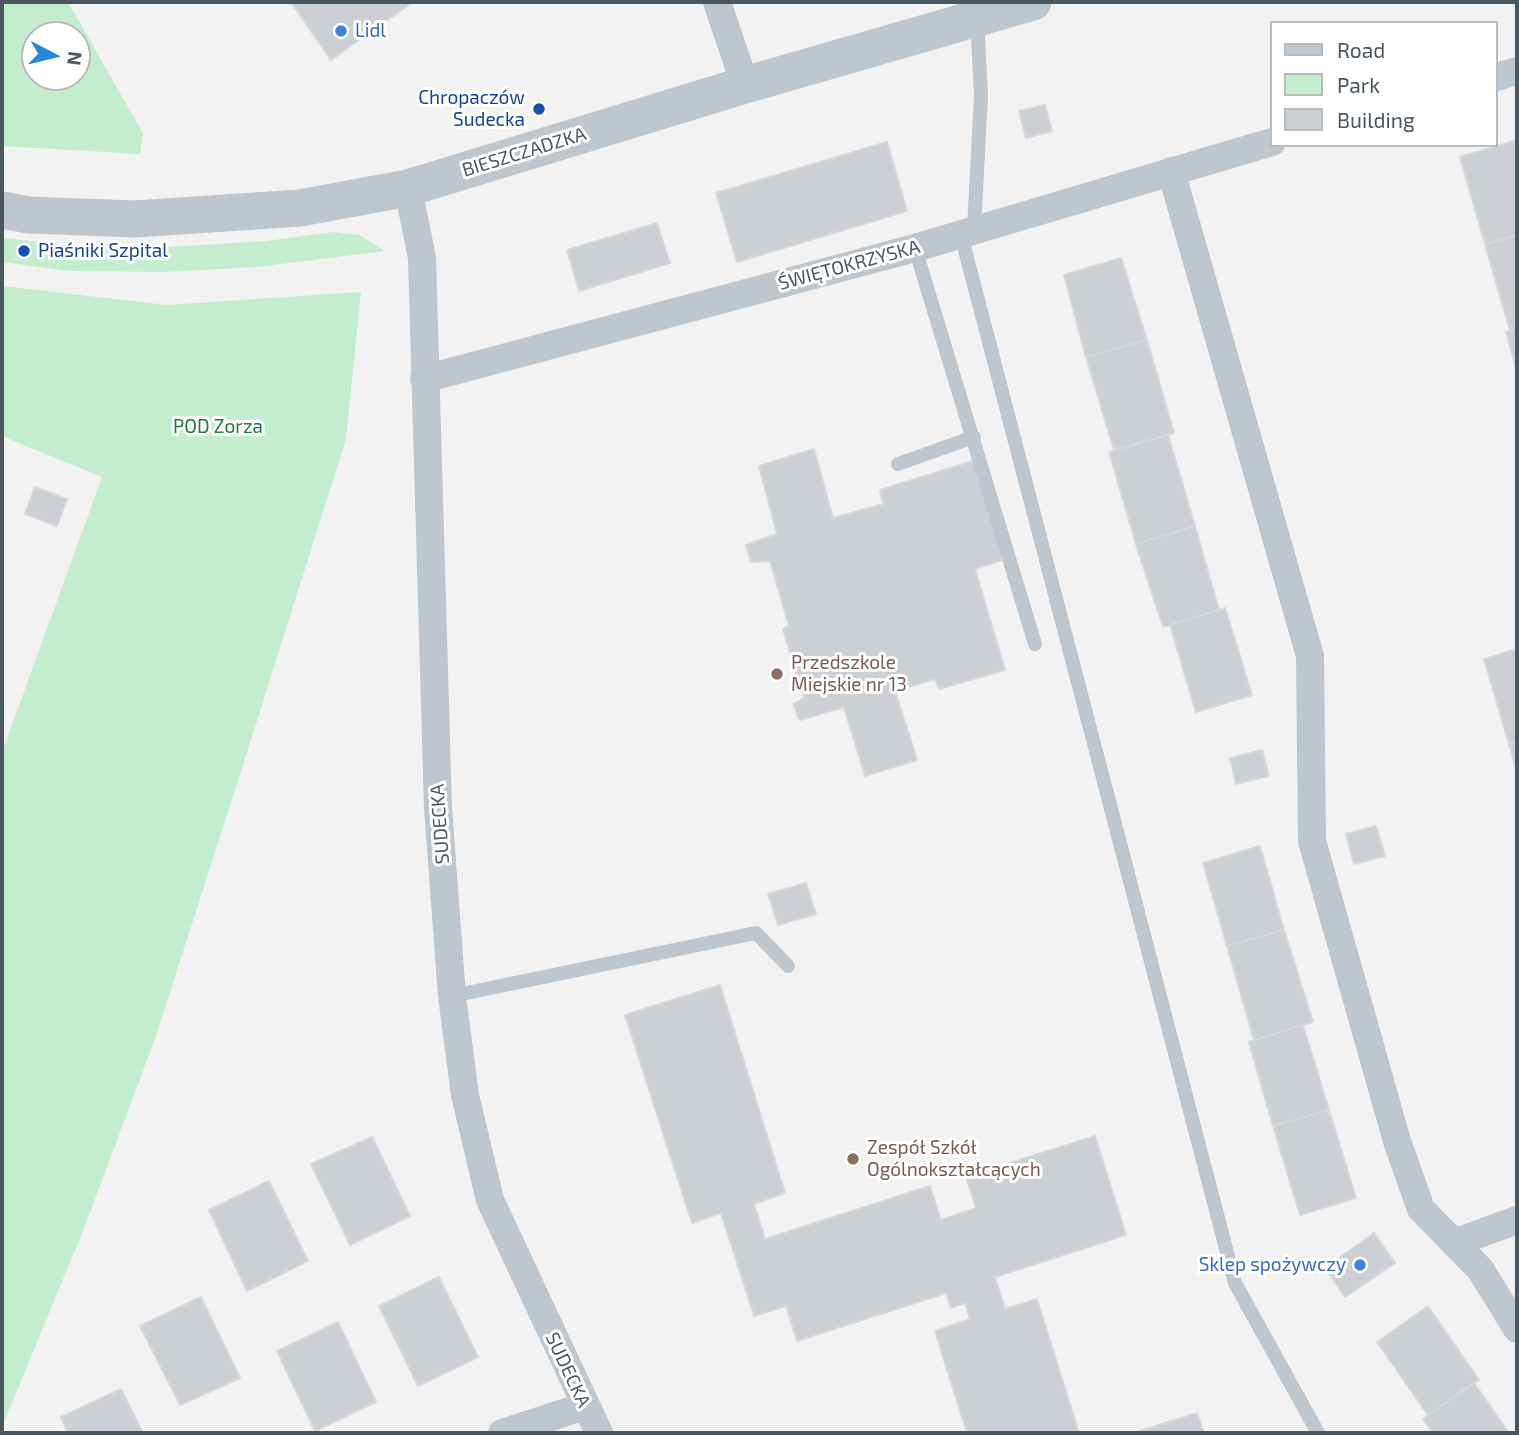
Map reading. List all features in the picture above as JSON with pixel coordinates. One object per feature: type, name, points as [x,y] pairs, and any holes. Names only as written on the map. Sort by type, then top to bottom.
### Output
[{"type":"street","points":[[717,2],[745,85]]},
{"type":"street","name":"BIESZCZADZKA","points":[[2,210],[29,215],[135,219],[300,208],[408,188],[745,85],[1033,2]]},
{"type":"street","points":[[1498,77],[1517,71]]},
{"type":"street","name":"ŚWIĘTOKRZYSKA","points":[[424,379],[915,248],[1270,143]]},
{"type":"street","points":[[1171,171],[1310,656],[1312,841],[1405,1164],[1421,1209],[1480,1269],[1517,1329]]},
{"type":"street","name":"SUDECKA","points":[[408,188],[422,258],[438,808],[452,996],[465,1095],[490,1200],[598,1433]]},
{"type":"street","points":[[1454,1243],[1517,1220]]},
{"type":"street","points":[[509,1432],[585,1406]]},
{"type":"lane","points":[[977,18],[981,95],[968,232],[1235,1283],[1318,1433]]},
{"type":"lane","points":[[915,248],[1035,644]]},
{"type":"lane","points":[[898,464],[974,437]]},
{"type":"lane","points":[[452,996],[756,933],[788,966]]},
{"type":"green space","points":[[2,2],[68,2],[79,21],[21,21],[21,91],[91,91],[91,42],[143,133],[140,154],[2,146]]},
{"type":"green space","points":[[334,232],[359,235],[385,251],[257,267],[164,272],[69,271],[2,262],[2,238],[73,245],[170,247],[266,241]]},
{"type":"green space","name":"POD Zorza","points":[[2,286],[167,305],[361,292],[346,439],[242,768],[155,1039],[85,1226],[2,1427],[2,752],[102,477],[2,436]]},
{"type":"building","name":"Lidl","points":[[291,2],[413,2],[331,60]]},
{"type":"building","points":[[1045,105],[1052,131],[1026,138],[1019,111]]},
{"type":"building","points":[[1514,141],[1517,153],[1517,235],[1485,244],[1460,157]]},
{"type":"building","points":[[887,142],[907,211],[737,262],[716,193]]},
{"type":"building","points":[[657,223],[670,263],[579,291],[567,250]]},
{"type":"building","points":[[1517,235],[1517,329],[1510,331],[1485,244]]},
{"type":"building","points":[[1121,258],[1147,340],[1086,357],[1064,275]]},
{"type":"building","points":[[1517,329],[1517,372],[1506,332]]},
{"type":"building","points":[[1147,340],[1174,433],[1114,450],[1086,357]]},
{"type":"building","points":[[1168,435],[1195,526],[1136,544],[1109,452]]},
{"type":"building","points":[[814,449],[833,518],[883,504],[880,490],[976,460],[1005,559],[975,569],[1005,670],[939,689],[935,679],[895,691],[917,760],[865,776],[844,707],[800,720],[797,715],[794,704],[804,698],[783,629],[789,626],[770,561],[751,562],[746,545],[777,534],[759,466]]},
{"type":"building","points":[[35,487],[67,499],[57,526],[25,514]]},
{"type":"building","points":[[1195,526],[1219,610],[1163,627],[1136,544]]},
{"type":"building","points":[[1225,608],[1252,695],[1196,712],[1170,625]]},
{"type":"building","points":[[1517,649],[1517,742],[1509,744],[1484,659]]},
{"type":"building","points":[[1517,742],[1517,773],[1509,744]]},
{"type":"building","points":[[1262,750],[1269,776],[1236,784],[1230,758]]},
{"type":"building","points":[[1376,826],[1385,856],[1354,864],[1346,834]]},
{"type":"building","points":[[1260,846],[1284,930],[1227,946],[1203,863]]},
{"type":"building","points":[[806,883],[816,914],[778,925],[768,894]]},
{"type":"building","points":[[1284,930],[1313,1022],[1254,1040],[1227,946]]},
{"type":"building","points":[[720,985],[785,1193],[754,1204],[765,1239],[930,1186],[941,1220],[976,1208],[966,1177],[1095,1136],[1126,1235],[995,1277],[1005,1309],[1037,1299],[1079,1433],[967,1433],[935,1331],[970,1319],[965,1303],[951,1308],[946,1293],[797,1341],[786,1306],[754,1316],[721,1213],[692,1223],[625,1015]]},
{"type":"building","points":[[1303,1025],[1329,1110],[1273,1126],[1249,1042]]},
{"type":"building","points":[[1329,1110],[1356,1198],[1300,1215],[1273,1126]]},
{"type":"building","points":[[372,1137],[410,1216],[350,1245],[311,1164]]},
{"type":"building","points":[[269,1181],[308,1261],[247,1291],[209,1210]]},
{"type":"building","name":"Sklep spożywczy","points":[[1374,1233],[1395,1263],[1345,1297],[1325,1268]]},
{"type":"building","points":[[439,1277],[478,1357],[418,1386],[379,1306]]},
{"type":"building","points":[[201,1297],[240,1378],[180,1405],[140,1326]]},
{"type":"building","points":[[1428,1306],[1479,1380],[1428,1415],[1377,1342]]},
{"type":"building","points":[[338,1322],[376,1402],[315,1431],[277,1351]]},
{"type":"building","points":[[1474,1383],[1509,1433],[1433,1433],[1423,1419]]},
{"type":"building","points":[[121,1389],[143,1433],[68,1433],[61,1417]]},
{"type":"building","points":[[1197,1413],[1204,1433],[1133,1433]]},
{"type":"place","name":"Lidl","points":[[341,31]]},
{"type":"place","name":"Chropaczów Sudecka","points":[[539,109]]},
{"type":"place","name":"Piaśniki Szpital","points":[[24,251]]},
{"type":"place","name":"Przedszkole Miejskie nr 13","points":[[777,674]]},
{"type":"place","name":"Zespół Szkół Ogólnokształcących","points":[[853,1159]]},
{"type":"place","name":"Sklep spożywczy","points":[[1360,1265]]}]
